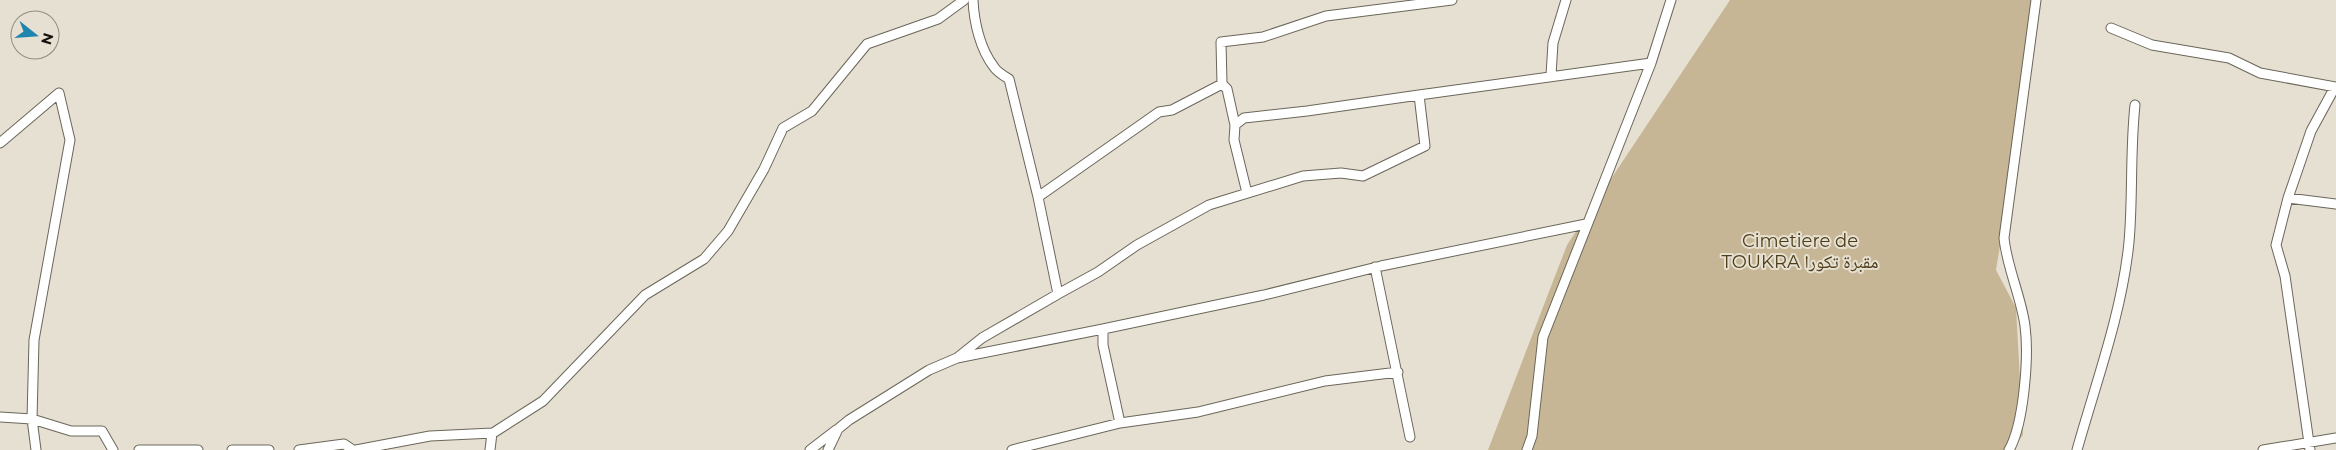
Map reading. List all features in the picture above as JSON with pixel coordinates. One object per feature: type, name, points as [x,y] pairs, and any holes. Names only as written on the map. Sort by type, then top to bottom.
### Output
[{"type":"street","points":[[299,450],[344,444],[354,450],[430,436],[493,433],[543,401],[645,294],[704,259],[728,231],[764,169],[783,128],[812,111],[867,44],[938,19],[964,0]]},
{"type":"street","points":[[973,0],[974,21],[983,45],[994,68],[1009,79],[1038,197],[1058,294]]},
{"type":"street","points":[[1384,9],[1391,0]]},
{"type":"street","points":[[1246,192],[1234,140],[1235,125],[1227,89],[1222,84],[1221,42],[1263,37],[1326,16],[1452,0]]},
{"type":"street","points":[[1551,75],[1553,43],[1566,0]]},
{"type":"street","points":[[1527,450],[1532,436],[1543,336],[1651,63],[1671,0]]},
{"type":"street","points":[[2009,450],[2020,419],[2025,374],[2025,327],[2007,262],[2004,238],[2036,0]]},
{"type":"street","points":[[2111,28],[2152,45],[2228,58],[2260,74],[2335,87],[2312,131],[2288,198],[2276,245],[2285,276],[2310,445]]},
{"type":"street","points":[[1235,125],[1244,118],[1306,112],[1551,75],[1651,63]]},
{"type":"street","points":[[1038,197],[1159,112],[1172,110],[1222,84]]},
{"type":"street","points":[[0,143],[60,92],[70,140],[34,340],[32,419],[36,450]]},
{"type":"street","points":[[957,358],[982,338],[1098,272],[1137,245],[1209,205],[1246,192],[1272,187],[1303,176],[1341,173],[1363,176],[1425,146],[1419,95]]},
{"type":"street","points":[[2077,450],[2117,306],[2129,242],[2131,146],[2135,105]]},
{"type":"street","points":[[2288,198],[2336,204]]},
{"type":"street","points":[[810,450],[838,429],[929,370],[957,358],[1264,295],[1375,267],[1586,224]]},
{"type":"street","points":[[1375,267],[1410,437]]},
{"type":"street","points":[[1103,329],[1103,345],[1120,423]]},
{"type":"street","points":[[1012,450],[1120,423],[1198,412],[1326,381],[1398,372]]},
{"type":"street","points":[[0,417],[32,419],[71,431],[102,431],[113,450]]},
{"type":"street","points":[[828,450],[838,429]]},
{"type":"street","points":[[490,450],[492,434]]},
{"type":"street","points":[[2263,450],[2310,445],[2336,438]]},
{"type":"street","points":[[139,450],[198,450]]},
{"type":"street","points":[[232,450],[269,450]]},
{"type":"green space","name":"Cimetiere de TOUKRA مقبرة تكورا","points":[[1730,0],[2041,0],[1996,270],[2016,308],[2023,435],[2010,450],[1488,450],[1567,245]]}]
